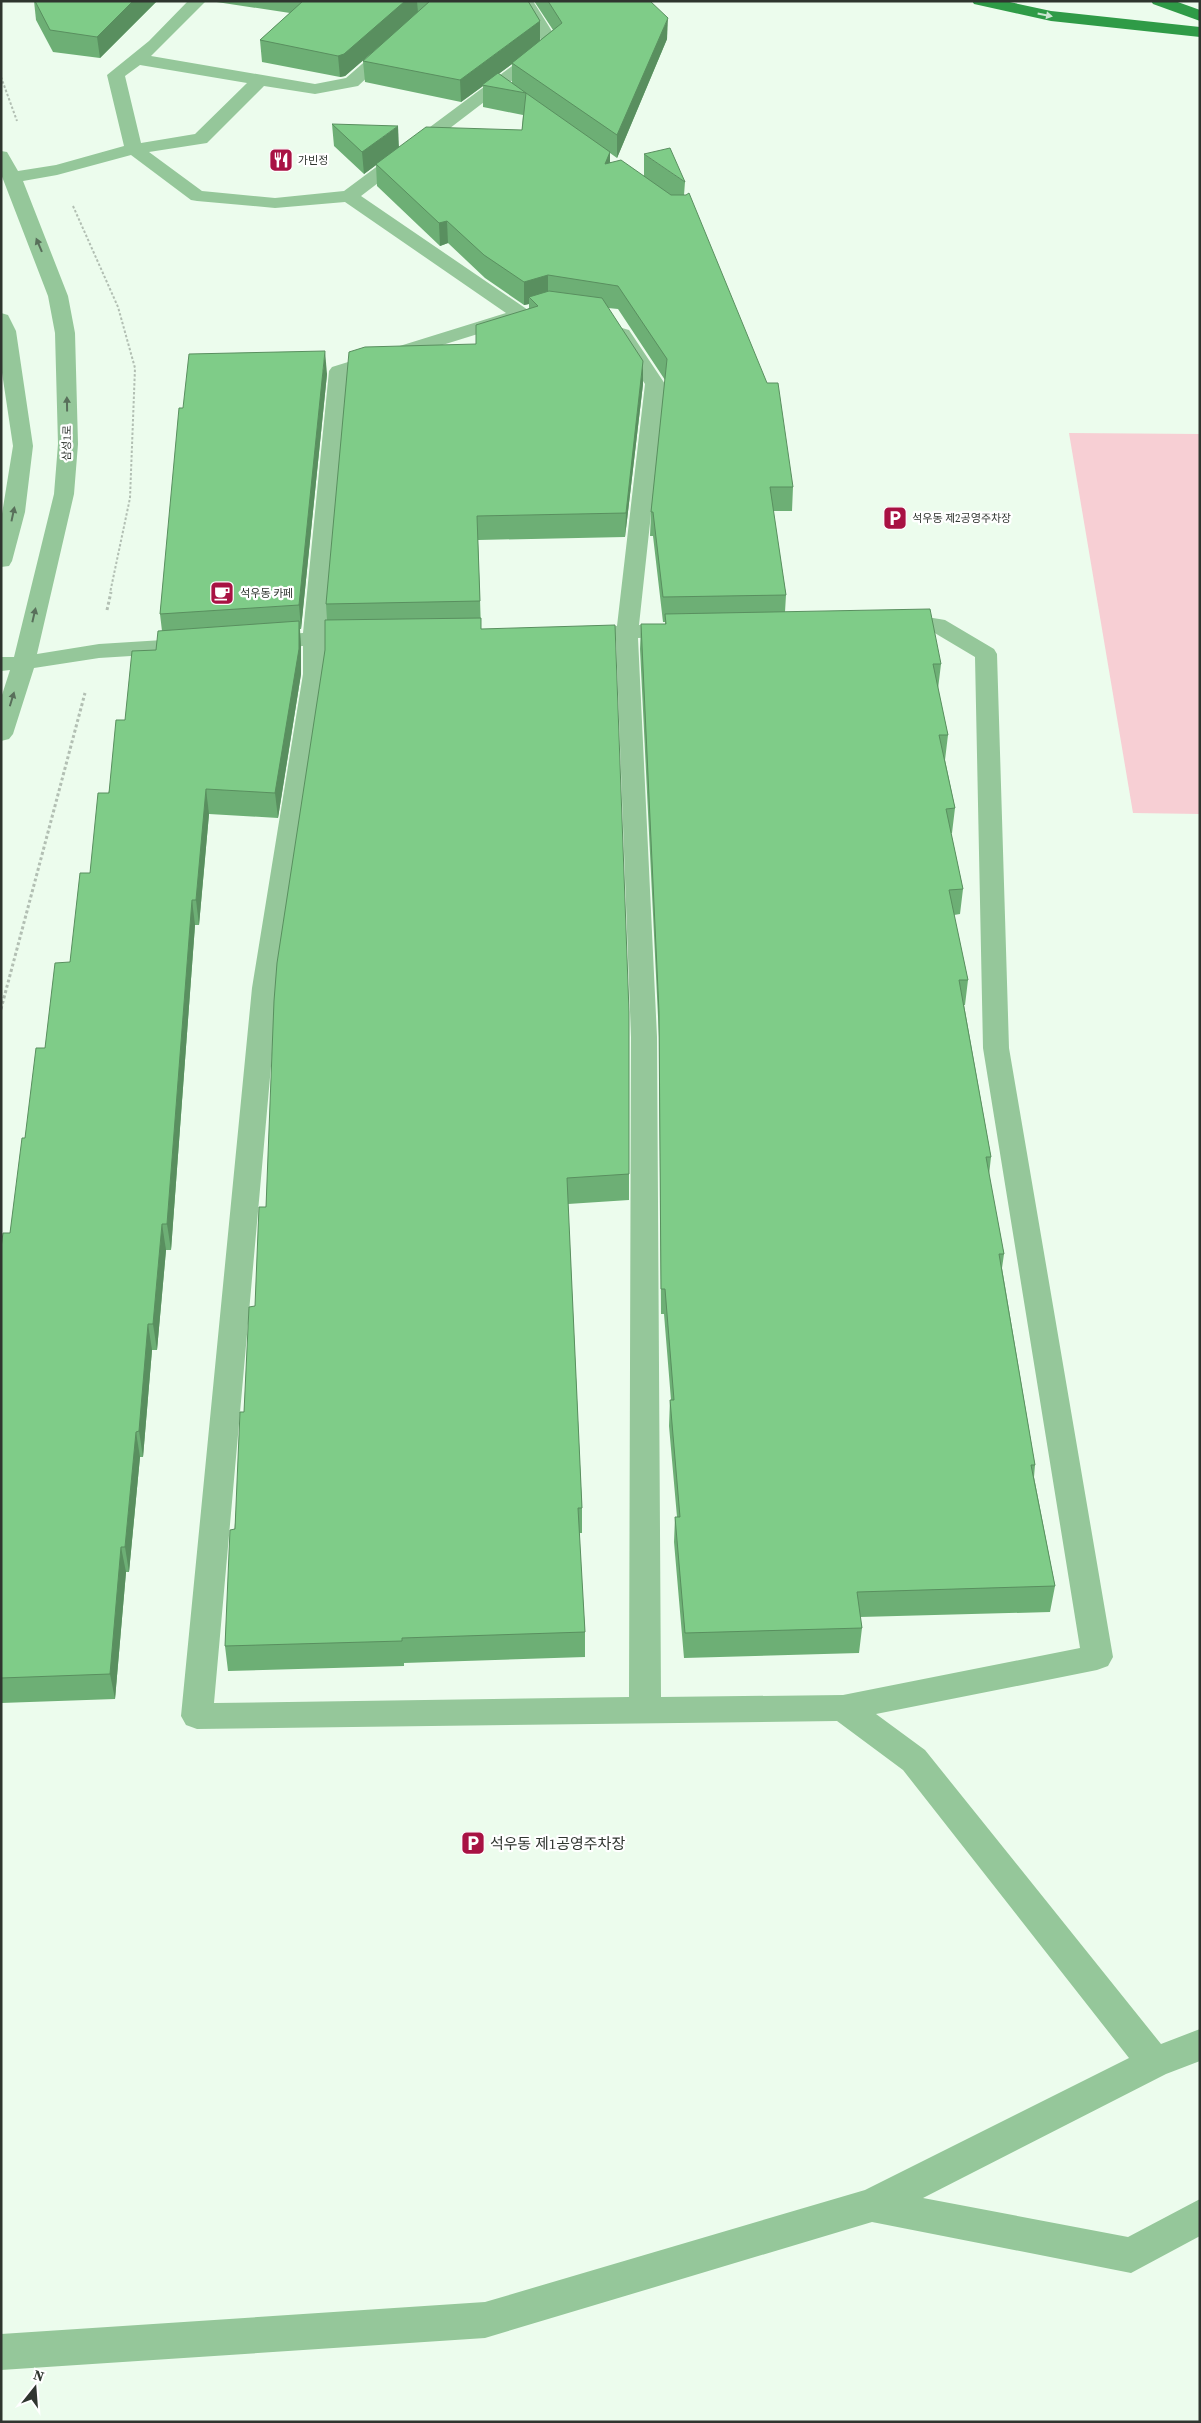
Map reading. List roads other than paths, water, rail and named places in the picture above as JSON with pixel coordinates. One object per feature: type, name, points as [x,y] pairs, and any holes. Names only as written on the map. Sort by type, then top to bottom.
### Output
[{"type":"main road","points":[[980,1],[1051,16],[1200,32]]},
{"type":"main road","points":[[1159,1],[1200,16]]},
{"type":"main road","points":[[1119,7],[1200,25]]},
{"type":"street","points":[[198,1],[155,44],[116,75],[134,149],[197,196],[275,203],[349,196],[552,44],[525,1]]},
{"type":"street","points":[[136,59],[315,89],[352,82],[403,37]]},
{"type":"street","points":[[12,177],[57,170],[134,149],[201,139],[260,80]]},
{"type":"street","points":[[498,85],[514,96]]},
{"type":"street","name":"삼성1로","points":[[1,156],[12,177],[58,296],[65,333],[68,444],[64,494],[12,663],[1,734]]},
{"type":"street","points":[[349,196],[530,312],[339,371],[314,638],[314,674],[265,988],[197,1716],[843,1708],[1096,1657],[996,1048],[986,654],[937,625],[869,627]]},
{"type":"street","points":[[1,318],[6,331],[23,446],[14,512],[1,561]]},
{"type":"street","points":[[614,322],[655,384],[627,632],[644,1037],[645,1711]]},
{"type":"street","points":[[558,633],[695,630]]},
{"type":"street","points":[[246,642],[382,636]]},
{"type":"street","points":[[12,663],[99,651],[216,644]]},
{"type":"street","points":[[843,1708],[914,1760],[1154,2063]]},
{"type":"street","points":[[1,2352],[485,2320],[872,2205],[1154,2063],[1200,2045]]},
{"type":"street","points":[[872,2205],[1131,2255],[1200,2216]]},
{"type":"place","name":"가빈정","points":[[281,160]]},
{"type":"place","name":"석우동 제2공영주차장","points":[[895,518]]},
{"type":"place","name":"석우동 카페","points":[[222,593]]},
{"type":"place","name":"석우동 제1공영주차장","points":[[473,1843]]}]
